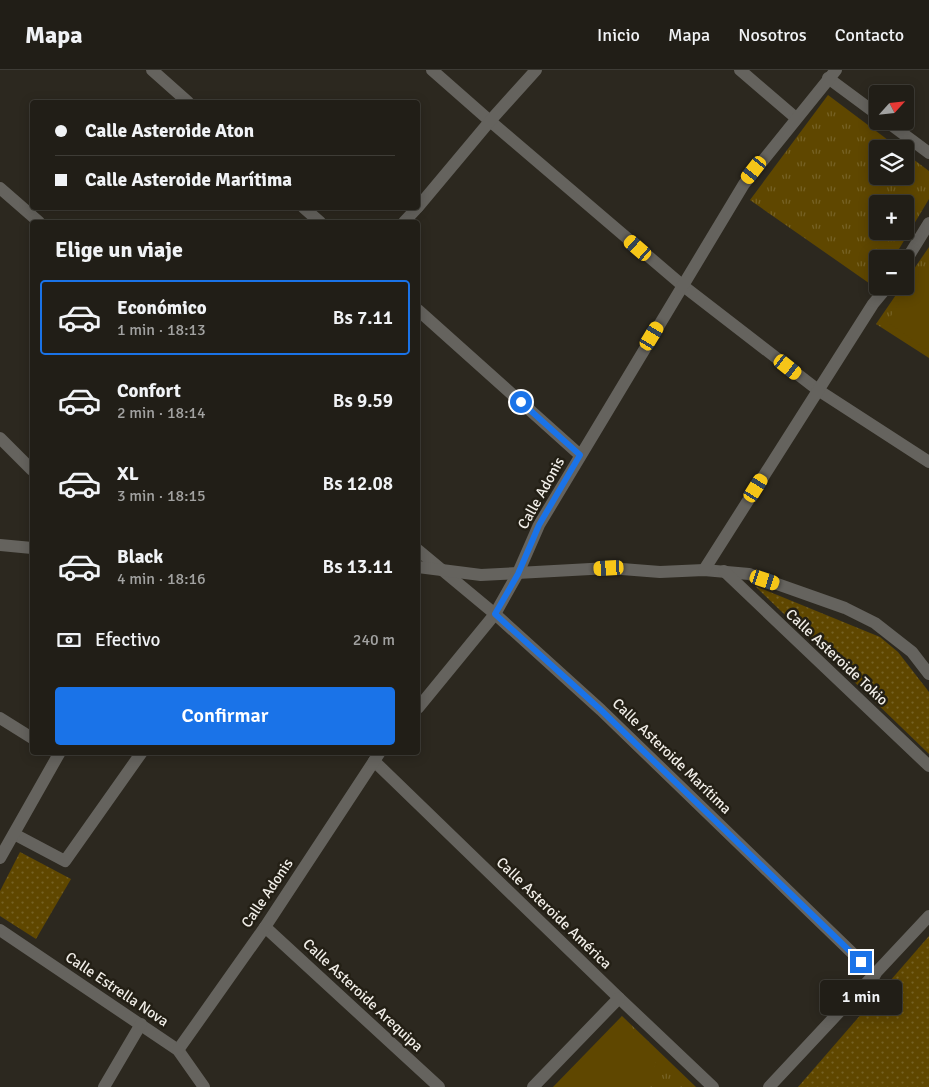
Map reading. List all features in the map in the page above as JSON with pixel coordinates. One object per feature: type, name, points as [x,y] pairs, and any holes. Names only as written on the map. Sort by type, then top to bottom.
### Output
[{"type":"street","points":[[152,70],[186,100]]},
{"type":"street","points":[[432,70],[682,286],[818,390],[929,462]]},
{"type":"street","points":[[420,203],[536,70]]},
{"type":"street","points":[[740,70],[796,118]]},
{"type":"street","points":[[832,74],[869,107]]},
{"type":"street","name":"Calle Adonis","points":[[420,706],[495,614],[518,574],[539,525],[744,184],[832,74]]},
{"type":"street","points":[[898,130],[929,153]]},
{"type":"street","points":[[0,188],[37,220]]},
{"type":"street","points":[[306,210],[318,220]]},
{"type":"street","points":[[406,220],[414,210]]},
{"type":"street","points":[[912,250],[929,223]]},
{"type":"street","points":[[704,570],[880,295]]},
{"type":"street","points":[[420,312],[580,455]]},
{"type":"street","points":[[0,438],[30,468]]},
{"type":"street","points":[[0,545],[30,548]]},
{"type":"street","name":"Calle Asteroide Marítima","points":[[420,552],[495,614],[601,710],[874,975]]},
{"type":"street","points":[[420,567],[480,575],[609,568],[660,572],[704,570],[749,574],[845,608],[867,619],[912,652],[929,674]]},
{"type":"street","name":"Calle Asteroide Tokio","points":[[724,572],[929,766]]},
{"type":"street","points":[[0,718],[30,737]]},
{"type":"street","points":[[0,858],[57,755]]},
{"type":"street","points":[[14,834],[65,861],[140,755]]},
{"type":"street","name":"Calle Adonis","points":[[178,1050],[265,927],[377,756]]},
{"type":"street","name":"Calle Asteroide América","points":[[377,756],[619,998],[714,1087]]},
{"type":"street","points":[[770,1087],[929,916]]},
{"type":"street","name":"Calle Asteroide Arequipa","points":[[265,927],[439,1087]]},
{"type":"street","name":"Calle Estrella Nova","points":[[0,930],[178,1050],[204,1087]]},
{"type":"street","points":[[533,1087],[619,998]]},
{"type":"street","points":[[104,1087],[141,1024]]},
{"type":"green space","points":[[828,95],[869,126],[869,130],[875,130],[888,140],[869,140],[869,185],[914,185],[914,160],[929,171],[929,199],[914,224],[914,195],[869,195],[869,240],[904,240],[898,250],[869,250],[869,283],[750,200]]},
{"type":"green space","points":[[929,247],[929,358],[876,324],[896,295],[914,295],[914,269]]},
{"type":"green space","points":[[920,272],[929,278],[929,351],[887,322],[905,295],[914,295],[914,281]]},
{"type":"green space","points":[[755,586],[880,637],[898,652],[929,692],[929,754]]},
{"type":"green space","points":[[20,852],[71,879],[36,939],[0,916],[0,891]]},
{"type":"green space","points":[[929,936],[929,1087],[798,1087]]},
{"type":"green space","points":[[622,1016],[696,1087],[553,1087]]},
{"type":"green space","points":[[617,1026],[657,1064],[635,1087],[559,1087]]},
{"type":"route","points":[[521,402],[580,455],[539,525],[518,574],[495,614],[601,710],[861,962]]}]
